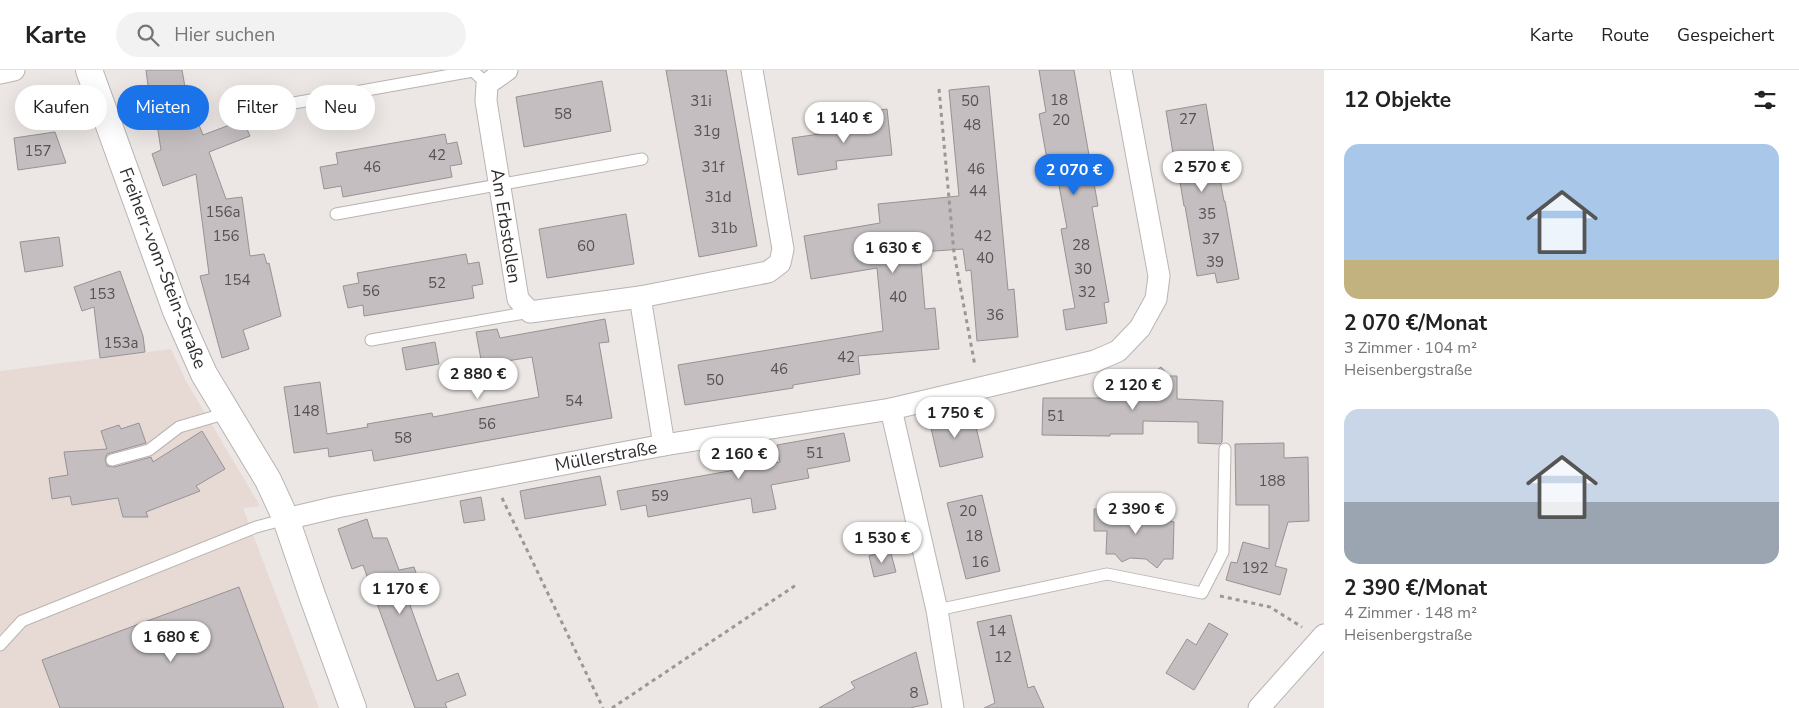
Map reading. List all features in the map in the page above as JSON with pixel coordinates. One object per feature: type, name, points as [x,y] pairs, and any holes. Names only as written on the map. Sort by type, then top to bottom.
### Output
[{"type":"street","points":[[0,73],[14,70]]},
{"type":"street","name":"Freiherr-vom-Stein-Straße","points":[[89,70],[176,311],[204,374],[268,480],[286,519],[353,708]]},
{"type":"street","points":[[487,84],[507,70]]},
{"type":"street","points":[[530,312],[640,297],[768,272],[780,264],[783,249],[752,70]]},
{"type":"street","name":"Müllerstraße","points":[[286,519],[336,507],[664,445],[891,408],[1095,361],[1118,350],[1140,328],[1156,299],[1159,276],[1121,70]]},
{"type":"street","name":"Am Erbstollen","points":[[487,84],[486,101],[518,299],[530,312]]},
{"type":"street","points":[[640,297],[664,445]]},
{"type":"street","points":[[891,408],[936,610],[953,708]]},
{"type":"street","points":[[1259,708],[1324,635]]},
{"type":"lane","points":[[296,103],[473,71],[487,84]]},
{"type":"lane","points":[[336,214],[642,159]]},
{"type":"lane","points":[[371,340],[530,312]]},
{"type":"lane","points":[[112,460],[149,450],[179,427],[227,413]]},
{"type":"lane","points":[[936,610],[1107,574],[1202,593],[1223,552],[1225,449]]},
{"type":"lane","points":[[0,645],[22,621],[249,530],[286,519]]},
{"type":"path","points":[[939,89],[954,253],[979,387]]},
{"type":"path","points":[[492,477],[603,708]]},
{"type":"path","points":[[612,708],[796,585]]},
{"type":"path","points":[[1202,593],[1270,607],[1302,627]]},
{"type":"shaded area","points":[[171,349],[186,381],[260,506],[243,508],[319,708],[0,708],[0,371]]},
{"type":"building","points":[[146,70],[182,70],[185,85],[148,85]]},
{"type":"building","points":[[666,70],[726,70],[757,246],[699,257]]},
{"type":"building","points":[[1039,70],[1074,70],[1098,206],[1092,207],[1109,302],[1104,303],[1107,323],[1066,330],[1063,310],[1075,308],[1061,229],[1067,228],[1057,175],[1050,177],[1039,114],[1046,112]]},
{"type":"building","points":[[602,81],[611,131],[524,147],[516,97]]},
{"type":"building","points":[[989,86],[1008,290],[1014,289],[1018,337],[977,341],[971,270],[966,271],[963,249],[920,252],[925,309],[935,308],[939,349],[858,356],[860,374],[793,385],[793,388],[685,405],[678,365],[883,331],[877,268],[811,279],[804,236],[880,223],[878,204],[959,196],[949,90]]},
{"type":"building","points":[[1206,104],[1239,279],[1217,283],[1215,273],[1197,276],[1166,111]]},
{"type":"building","points":[[887,109],[892,155],[836,161],[837,169],[798,175],[792,138],[860,128],[858,113]]},
{"type":"building","points":[[219,129],[247,130],[250,136],[209,152],[226,199],[242,197],[250,256],[264,254],[267,264],[269,263],[281,316],[243,330],[249,349],[222,358],[200,276],[209,274],[196,174],[163,186],[152,154],[161,150],[158,130],[201,130],[203,135]]},
{"type":"building","points":[[55,132],[66,163],[18,170],[14,138]]},
{"type":"building","points":[[445,134],[447,144],[457,142],[462,164],[450,166],[452,177],[343,197],[341,186],[324,189],[320,167],[338,164],[336,153]]},
{"type":"building","points":[[626,214],[634,264],[547,278],[539,229]]},
{"type":"building","points":[[59,237],[63,266],[25,272],[20,242]]},
{"type":"building","points":[[466,254],[468,264],[479,262],[483,284],[472,286],[474,298],[364,316],[363,305],[348,308],[343,286],[359,283],[357,273]]},
{"type":"building","points":[[120,271],[143,336],[145,352],[100,358],[94,307],[82,311],[74,287]]},
{"type":"building","points":[[605,319],[609,342],[599,343],[612,418],[374,461],[372,450],[329,457],[328,448],[294,453],[284,387],[320,382],[327,434],[368,427],[367,424],[432,413],[433,417],[539,397],[532,357],[482,365],[476,332],[497,329],[500,338]]},
{"type":"building","points":[[435,342],[439,364],[406,370],[402,348]]},
{"type":"building","points":[[1161,367],[1169,376],[1177,376],[1177,399],[1223,401],[1222,442],[1220,444],[1198,443],[1198,422],[1143,421],[1143,434],[1110,434],[1110,436],[1042,435],[1043,398],[1110,398],[1110,389],[1119,389],[1122,385],[1144,375],[1150,375]]},
{"type":"building","points":[[953,410],[956,422],[974,418],[983,457],[940,467],[931,428],[935,427],[932,415]]},
{"type":"building","points":[[139,423],[146,443],[107,454],[105,459],[107,466],[114,467],[151,457],[153,462],[202,431],[225,469],[196,486],[200,491],[146,512],[148,517],[123,517],[118,498],[72,505],[70,496],[52,499],[49,478],[68,475],[64,452],[107,449],[101,431],[119,425],[121,429]]},
{"type":"building","points":[[844,433],[850,461],[807,469],[809,478],[771,485],[776,509],[753,513],[751,498],[648,517],[646,505],[621,510],[617,491],[780,462],[777,445]]},
{"type":"building","points":[[1284,443],[1284,458],[1308,457],[1309,521],[1288,522],[1275,566],[1287,569],[1280,595],[1226,580],[1231,562],[1237,563],[1243,542],[1269,549],[1269,505],[1236,505],[1235,444]]},
{"type":"building","points":[[600,476],[606,505],[525,519],[520,491]]},
{"type":"building","points":[[982,495],[1000,571],[966,579],[947,503]]},
{"type":"building","points":[[481,497],[485,520],[464,523],[460,501]]},
{"type":"building","points":[[1094,509],[1141,510],[1141,512],[1174,522],[1173,559],[1164,559],[1157,568],[1146,559],[1130,558],[1122,562],[1115,554],[1106,554],[1107,531],[1094,531]]},
{"type":"building","points":[[367,519],[373,538],[387,538],[399,570],[414,567],[425,599],[410,605],[437,681],[458,673],[466,695],[445,703],[447,708],[415,708],[363,565],[352,569],[338,529]]},
{"type":"building","points":[[890,550],[896,572],[874,577],[869,556]]},
{"type":"building","points":[[239,587],[284,708],[60,708],[42,660]]},
{"type":"building","points":[[1011,615],[1028,688],[1034,686],[1044,708],[984,708],[995,703],[977,622]]},
{"type":"building","points":[[1209,623],[1228,634],[1194,690],[1166,673],[1187,639],[1196,645]]},
{"type":"building","points":[[916,652],[928,704],[910,708],[819,708],[855,688],[851,682]]}]
